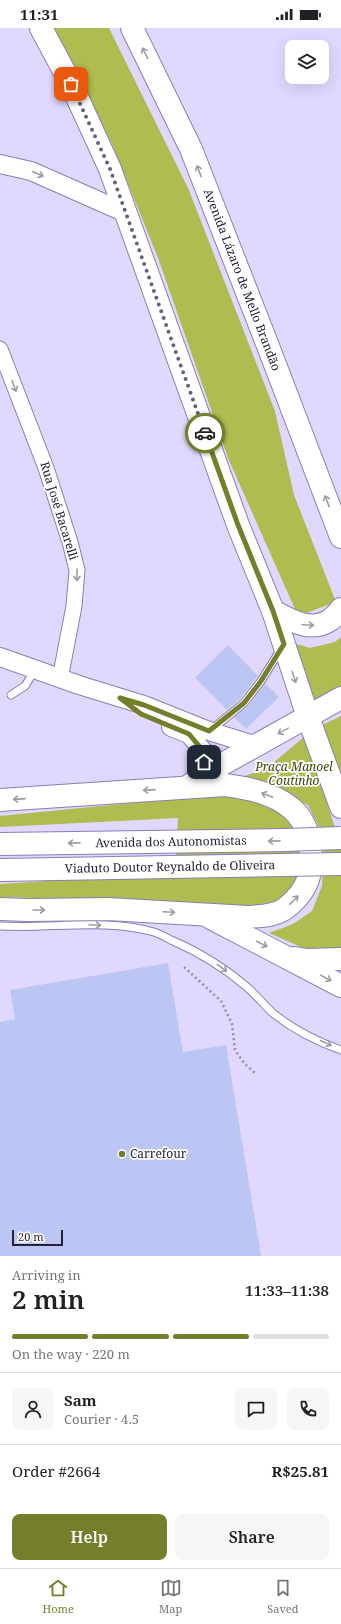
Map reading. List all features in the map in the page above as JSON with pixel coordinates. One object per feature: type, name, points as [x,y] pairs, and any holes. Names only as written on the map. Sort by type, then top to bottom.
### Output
[{"type":"main road","points":[[41,28],[71,84],[110,169],[238,525],[273,611],[308,717],[341,807]]},
{"type":"main road","name":"Avenida Lázaro de Mello Brandão","points":[[132,28],[191,149],[341,537]]},
{"type":"main road","points":[[273,611],[294,623],[310,626],[326,622],[338,614],[341,609]]},
{"type":"main road","points":[[195,781],[341,698]]},
{"type":"main road","points":[[0,800],[195,781],[248,788],[279,800],[292,808],[305,825],[311,846],[309,877],[298,897],[285,909],[268,915],[248,917],[108,909],[0,909]]},
{"type":"main road","name":"Avenida dos Autonomistas","points":[[0,844],[341,838]]},
{"type":"main road","name":"Viaduto Doutor Reynaldo de Oliveira","points":[[0,870],[341,864]]},
{"type":"main road","points":[[202,914],[286,956],[341,986]]},
{"type":"main road","points":[[286,956],[307,960],[341,959]]},
{"type":"street","points":[[0,164],[31,171],[126,213]]},
{"type":"street","name":"Rua José Bacarelli","points":[[0,350],[46,468],[70,542],[77,570],[74,606],[60,679]]},
{"type":"street","points":[[0,657],[60,679],[144,705],[209,731],[257,746]]},
{"type":"street","points":[[120,698],[141,714],[189,734],[204,752],[195,781]]},
{"type":"lane","points":[[209,731],[244,703],[261,681],[284,644]]},
{"type":"lane","points":[[11,695],[25,686],[35,670]]},
{"type":"lane","points":[[0,926],[23,927],[79,924],[121,926],[155,932],[188,947],[220,966],[248,988],[274,1014],[305,1033],[341,1050]]},
{"type":"path","points":[[184,967],[221,1001],[232,1024],[235,1050],[244,1063],[256,1074]]},
{"type":"green space","points":[[52,28],[109,28],[188,188],[275,411],[294,495],[336,602],[298,616],[228,458],[158,258],[112,144]]},
{"type":"green space","points":[[341,637],[341,692],[311,710],[290,642],[310,648],[335,642]]},
{"type":"green space","points":[[341,716],[341,776],[322,725]]},
{"type":"green space","name":"Praça Manoel Coutinho","points":[[305,736],[341,846],[341,950],[317,954],[269,933],[293,924],[312,911],[322,886],[324,837],[308,805],[244,776],[266,769]]},
{"type":"green space","points":[[222,794],[246,798],[288,817],[303,843],[301,878],[294,898],[254,915],[205,903],[0,897],[0,884],[175,873],[178,818],[0,827],[0,816]]},
{"type":"building","points":[[228,645],[258,676],[240,699],[227,710],[195,678]]},
{"type":"building","points":[[265,683],[279,697],[246,729],[234,717],[248,706]]},
{"type":"building","name":"Carrefour","points":[[168,963],[183,1052],[226,1045],[261,1256],[0,1256],[0,1022],[15,1019],[10,990]]},
{"type":"way so far","points":[[71,84],[110,169],[205,433]]},
{"type":"place","name":"Carrefour","points":[[122,1154]]},
{"type":"route","points":[[204,762],[204,752],[189,734],[141,714],[120,698],[144,705],[209,731],[244,703],[261,681],[284,644],[273,611],[238,525],[205,433]]}]
